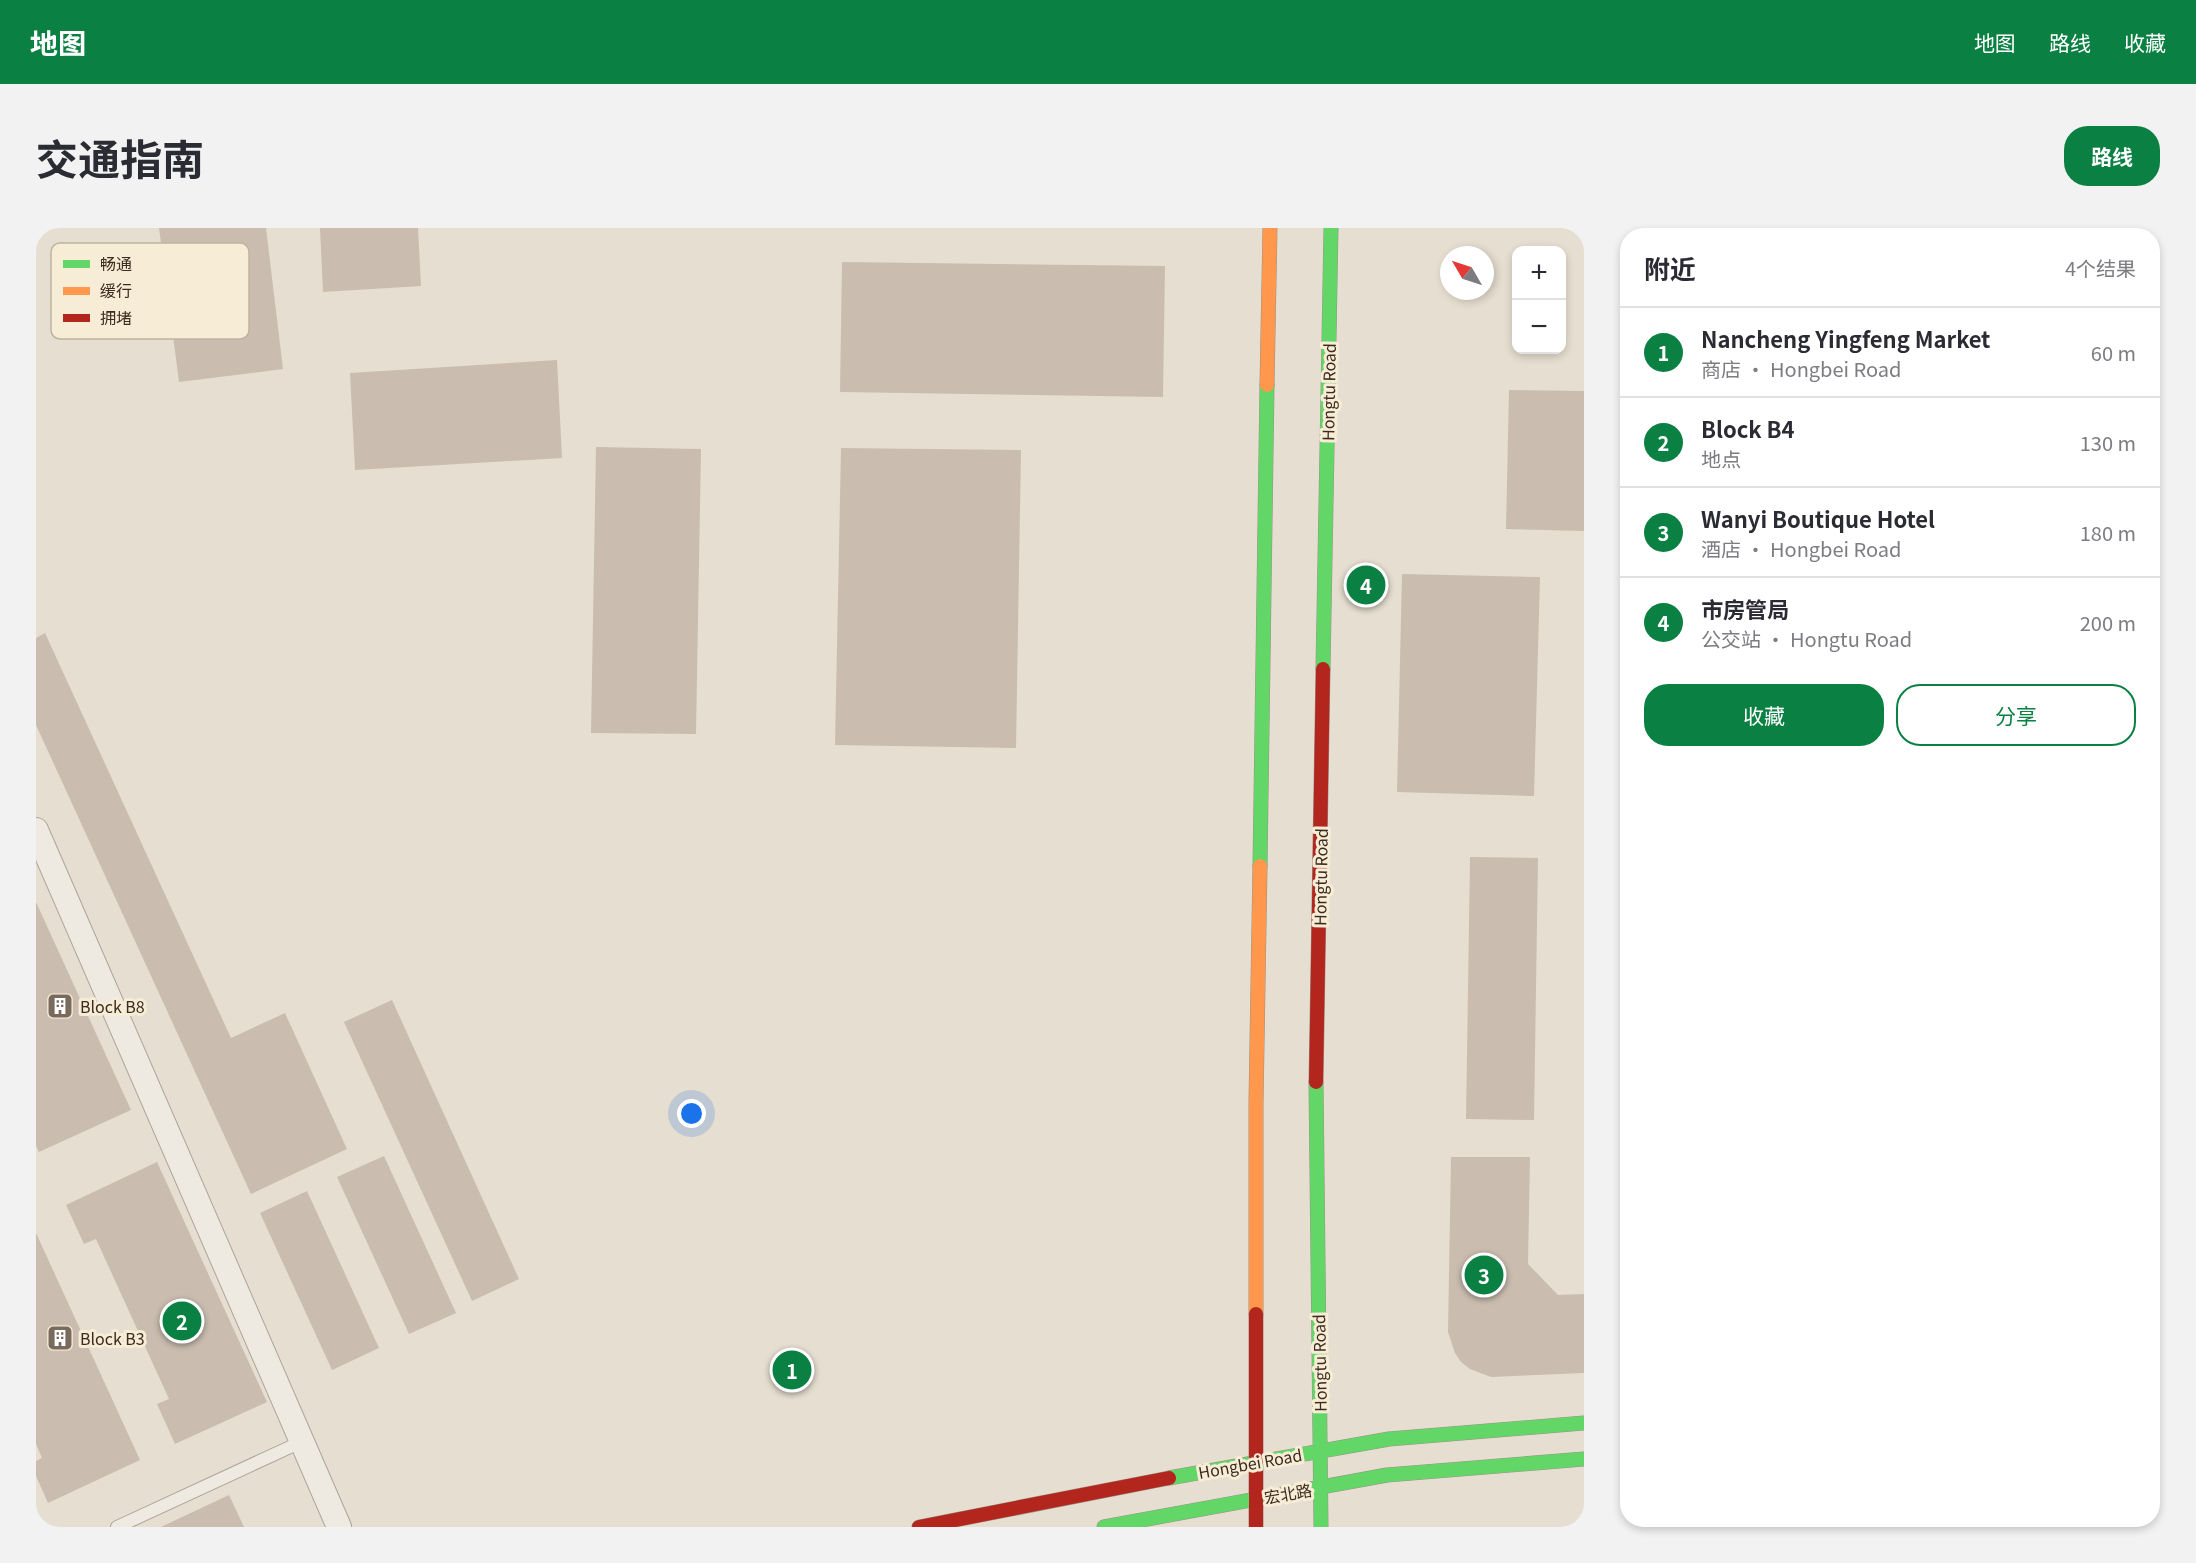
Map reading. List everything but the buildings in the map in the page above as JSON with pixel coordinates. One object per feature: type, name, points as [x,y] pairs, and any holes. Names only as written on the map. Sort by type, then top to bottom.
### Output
[{"type":"main road","points":[[1256,1527],[1256,1103],[1270,228]]},
{"type":"main road","name":"Hongtu Road","points":[[1321,1527],[1316,1095],[1330,228]]},
{"type":"main road","name":"Hongbei Road","points":[[919,1527],[1141,1482],[1389,1439],[1584,1423]]},
{"type":"main road","points":[[1321,1487],[1387,1475],[1584,1459]]},
{"type":"main road","name":"宏北路","points":[[1256,1499],[1321,1487]]},
{"type":"main road","points":[[1104,1527],[1256,1499]]},
{"type":"street","points":[[36,830],[339,1527]]},
{"type":"lane","points":[[117,1527],[301,1442]]},
{"type":"traffic: fast","points":[[1323,669],[1331,228]]},
{"type":"traffic: fast","points":[[1260,866],[1267,385]]},
{"type":"traffic: fast","points":[[1316,1082],[1321,1527]]},
{"type":"traffic: fast","points":[[1169,1478],[1389,1439],[1584,1423]]},
{"type":"traffic: fast","points":[[1104,1527],[1387,1475],[1584,1459]]},
{"type":"traffic: slow","points":[[1267,385],[1270,228]]},
{"type":"traffic: slow","points":[[1256,1314],[1256,1103],[1260,866]]},
{"type":"traffic: jam","points":[[1316,1082],[1323,669]]},
{"type":"traffic: jam","points":[[1256,1314],[1256,1527]]},
{"type":"traffic: jam","points":[[919,1527],[1169,1478]]},
{"type":"place","name":"市房管局","points":[[1366,585]]},
{"type":"place","name":"Block B8","points":[[60,1006]]},
{"type":"place","name":"Wanyi Boutique Hotel","points":[[1484,1275]]},
{"type":"place","name":"Block B4","points":[[182,1321]]},
{"type":"place","name":"Block B3","points":[[60,1338]]},
{"type":"place","name":"Nancheng Yingfeng Market","points":[[792,1370]]}]
